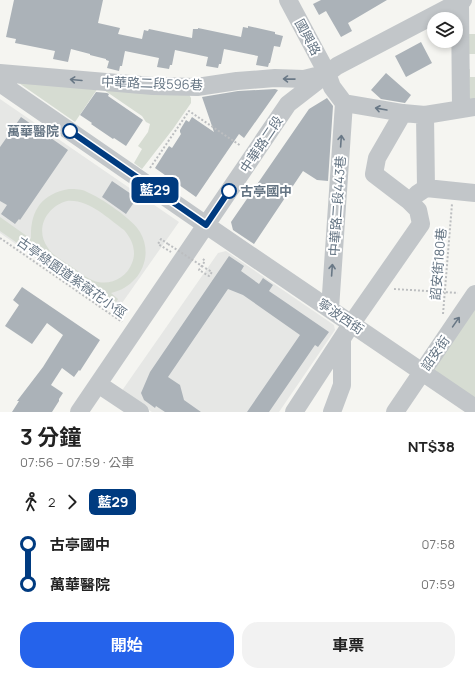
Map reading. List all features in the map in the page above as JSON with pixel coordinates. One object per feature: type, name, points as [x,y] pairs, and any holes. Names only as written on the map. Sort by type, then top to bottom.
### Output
[{"type":"street","name":"國興路","points":[[288,0],[327,73],[332,87],[344,103]]},
{"type":"street","name":"中華路二段","points":[[79,412],[288,104],[337,66],[461,1]]},
{"type":"street","points":[[344,103],[403,113],[425,115],[468,108],[468,47],[461,1]]},
{"type":"street","name":"中華路二段596巷","points":[[0,73],[153,86],[197,87],[237,81],[275,78],[304,79],[327,73]]},
{"type":"street","name":"寧波西街","points":[[0,83],[475,408]]},
{"type":"street","name":"中華路二段443巷","points":[[330,309],[344,103]]},
{"type":"street","points":[[294,412],[352,323],[421,224],[418,210],[408,200],[374,174],[377,158],[403,113]]},
{"type":"street","points":[[425,115],[426,188]]},
{"type":"street","points":[[408,200],[426,188],[475,193]]},
{"type":"street","name":"詔安街","points":[[395,412],[447,336],[467,294]]},
{"type":"street","points":[[332,412],[342,385],[342,339]]},
{"type":"street","points":[[98,384],[140,412]]},
{"type":"path","points":[[142,181],[189,111],[254,155]]},
{"type":"path","name":"詔安街180巷","points":[[447,336],[442,328],[453,191]]},
{"type":"path","name":"古亭綠園道紫薇花小徑","points":[[0,238],[134,331]]},
{"type":"path","points":[[182,245],[178,250],[176,255],[158,244],[162,239],[174,248],[181,252],[199,264],[205,268],[212,272],[209,276],[199,270],[202,265],[204,260]]},
{"type":"path","points":[[377,288],[467,294]]},
{"type":"shaded area","points":[[465,34],[475,34],[475,54],[465,54]]},
{"type":"shaded area","points":[[470,69],[470,77],[475,77],[475,105],[465,106],[465,70]]},
{"type":"shaded area","points":[[16,81],[98,88],[75,122]]},
{"type":"shaded area","points":[[101,88],[188,92],[191,98],[191,103],[142,169],[134,163],[142,149],[138,146],[148,132],[150,124],[146,122],[142,116]]},
{"type":"shaded area","points":[[0,99],[179,222],[115,313],[0,233]]},
{"type":"shaded area","points":[[79,189],[93,195],[124,215],[137,227],[140,232],[146,252],[145,261],[136,278],[129,285],[121,290],[111,293],[118,299],[112,309],[0,231],[0,217],[31,239],[33,220],[39,205],[51,195],[59,191]],"holes":[[[67,201],[75,201],[97,210],[124,230],[129,237],[134,250],[132,263],[129,269],[116,280],[104,283],[84,276],[50,251],[44,241],[42,233],[43,226],[49,213],[60,204]]]},
{"type":"shaded area","points":[[226,251],[334,325],[335,330],[279,412],[152,412],[121,392],[218,253]]},
{"type":"shaded area","points":[[475,303],[475,399],[430,370]]},
{"type":"building","points":[[14,0],[103,0],[98,23],[120,28],[118,34],[142,39],[144,30],[148,31],[149,29],[192,38],[193,29],[198,28],[241,37],[243,27],[248,28],[248,26],[275,32],[275,34],[283,36],[280,47],[274,46],[268,67],[256,65],[258,56],[224,49],[221,64],[219,64],[218,68],[206,66],[208,57],[175,50],[172,65],[170,65],[169,69],[157,67],[159,58],[125,51],[122,66],[120,66],[119,71],[107,68],[109,61],[106,59],[90,54],[71,49],[68,62],[53,59],[55,51],[15,43],[16,39],[6,37]]},
{"type":"building","points":[[321,0],[387,0],[348,23],[352,31],[341,37],[326,11],[319,15],[313,4]]},
{"type":"building","points":[[421,42],[432,63],[406,77],[395,56]]},
{"type":"building","points":[[386,73],[411,95],[405,103],[381,99],[371,90]]},
{"type":"building","points":[[278,90],[244,138],[239,134],[196,197],[155,168],[169,146],[172,148],[181,134],[180,130],[186,120],[189,122],[192,117],[214,132],[202,97],[238,91]]},
{"type":"building","name":"萬華醫院","points":[[96,92],[109,94],[108,96],[143,120],[126,146],[114,138],[113,139],[80,115]]},
{"type":"building","points":[[327,98],[333,106],[328,181],[317,180],[303,171],[254,244],[233,230],[231,222],[309,109]]},
{"type":"building","points":[[21,117],[68,150],[20,220],[19,219],[15,224],[1,214],[7,205],[0,201],[0,147]]},
{"type":"building","points":[[112,181],[137,198],[126,214],[102,197]]},
{"type":"building","points":[[229,256],[244,266],[241,271],[259,284],[263,278],[273,285],[269,291],[329,332],[318,347],[315,345],[269,412],[247,412],[300,335],[243,295],[228,289],[168,377],[180,385],[184,400],[201,412],[165,412],[156,406],[155,408],[144,400],[141,393],[150,372]]},
{"type":"building","points":[[22,287],[100,340],[80,371],[79,370],[74,377],[62,368],[51,385],[63,393],[52,412],[12,412],[19,401],[17,401],[43,367],[63,335],[47,323],[32,344],[5,326],[19,305],[13,300]]},
{"type":"bus line","name":"藍29","points":[[70,131],[206,225],[229,191]]},
{"type":"place","name":"萬華醫院","points":[[70,131]]},
{"type":"place","name":"古亭國中","points":[[229,191]]}]
